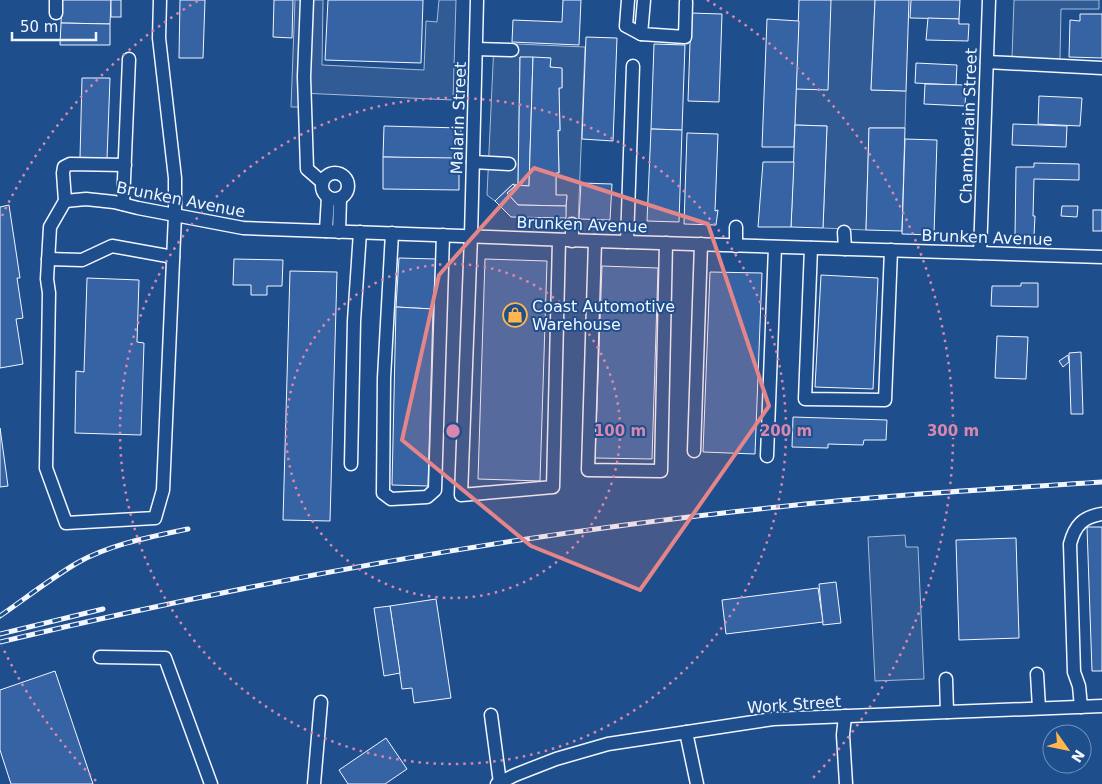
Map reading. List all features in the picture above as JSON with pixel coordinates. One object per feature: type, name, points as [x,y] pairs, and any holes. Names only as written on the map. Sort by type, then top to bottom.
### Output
[{"type":"street","points":[[56,0],[56,13]]},
{"type":"street","points":[[125,166],[70,164],[64,167],[65,201],[50,227],[47,279],[49,293],[46,468],[66,524],[155,518],[163,490],[176,215],[175,178],[160,38],[160,0]]},
{"type":"street","points":[[307,0],[304,77],[306,169],[322,182],[323,192],[334,197],[343,195],[347,188],[346,180],[340,174],[332,173],[322,182]]},
{"type":"street","name":"Malarin Street","points":[[477,0],[471,236],[461,495],[552,487],[559,240]]},
{"type":"street","points":[[628,0],[626,26],[641,34],[685,37],[686,2]]},
{"type":"street","points":[[641,34],[644,0]]},
{"type":"street","name":"Chamberlain Street","points":[[980,253],[989,0]]},
{"type":"street","points":[[476,48],[512,50]]},
{"type":"street","points":[[123,204],[130,59]]},
{"type":"street","points":[[987,62],[1102,68]]},
{"type":"street","points":[[627,242],[633,66]]},
{"type":"street","points":[[473,162],[509,164]]},
{"type":"street","points":[[332,232],[334,197]]},
{"type":"street","name":"Brunken Avenue","points":[[65,201],[86,199],[114,202],[243,228],[1102,257]]},
{"type":"street","points":[[572,224],[572,240]]},
{"type":"street","points":[[736,227],[736,246]]},
{"type":"street","points":[[351,464],[354,321],[360,232]]},
{"type":"street","points":[[844,232],[845,249]]},
{"type":"street","points":[[392,234],[384,378],[383,493],[391,499],[427,497],[435,490],[443,235]]},
{"type":"street","points":[[595,241],[588,470],[661,471],[666,243]]},
{"type":"street","points":[[694,451],[701,244]]},
{"type":"street","points":[[48,259],[82,260],[112,246],[173,257]]},
{"type":"street","points":[[767,456],[775,247]]},
{"type":"street","points":[[811,248],[805,399],[885,400],[891,250]]},
{"type":"street","points":[[1081,707],[1079,686],[1074,672],[1070,544],[1073,534],[1080,523],[1089,516],[1102,514]]},
{"type":"street","points":[[100,657],[165,658],[211,784]]},
{"type":"street","points":[[1037,674],[1039,708]]},
{"type":"street","points":[[946,679],[948,712]]},
{"type":"street","points":[[314,784],[321,702]]},
{"type":"street","name":"Work Street","points":[[498,783],[556,759],[608,744],[772,719],[1102,706]]},
{"type":"street","points":[[491,715],[498,783]]},
{"type":"street","points":[[845,716],[843,735],[846,784]]},
{"type":"street","points":[[686,732],[697,784]]},
{"type":"highlighted area","points":[[534,168],[708,224],[769,406],[640,590],[531,546],[402,440],[439,275]]},
{"type":"shaded area","points":[[295,0],[323,0],[322,65],[424,70],[426,21],[437,22],[439,0],[456,0],[453,100],[301,93],[300,107],[291,107]]},
{"type":"shaded area","points":[[831,0],[875,0],[871,90],[906,91],[905,128],[869,128],[866,230],[823,228],[827,126],[795,125],[796,89]]},
{"type":"shaded area","points":[[1014,0],[1099,0],[1099,9],[1061,9],[1060,59],[1012,57]]},
{"type":"shaded area","points":[[494,43],[585,47],[578,225],[565,224],[567,196],[556,195],[556,173],[559,173],[559,88],[562,87],[562,69],[550,67],[550,58],[520,57],[518,185],[513,184],[495,201],[487,195]]},
{"type":"shaded area","points":[[905,535],[906,547],[918,547],[924,679],[875,681],[868,537]]},
{"type":"building","points":[[62,0],[111,0],[110,24],[61,23]]},
{"type":"building","points":[[111,0],[121,0],[121,17],[111,17]]},
{"type":"building","points":[[180,0],[205,0],[203,58],[179,58]]},
{"type":"building","points":[[274,0],[293,0],[292,38],[273,37]]},
{"type":"building","points":[[328,0],[423,0],[421,63],[325,60]]},
{"type":"building","points":[[563,0],[581,0],[579,45],[512,42],[513,20],[562,22]]},
{"type":"building","points":[[799,0],[831,0],[828,90],[796,89]]},
{"type":"building","points":[[875,0],[909,0],[906,91],[871,90]]},
{"type":"building","points":[[911,0],[960,0],[959,19],[910,18]]},
{"type":"building","points":[[691,13],[722,14],[719,102],[688,101]]},
{"type":"building","points":[[1080,14],[1102,14],[1102,58],[1069,57],[1070,20],[1080,21]]},
{"type":"building","points":[[928,18],[959,19],[959,24],[969,24],[968,41],[926,40]]},
{"type":"building","points":[[767,19],[799,21],[794,147],[762,147]]},
{"type":"building","points":[[61,23],[110,24],[110,45],[60,45]]},
{"type":"building","points":[[586,37],[617,38],[613,141],[582,139]]},
{"type":"building","points":[[654,44],[685,45],[682,130],[651,129]]},
{"type":"building","points":[[520,57],[533,57],[529,186],[518,185]]},
{"type":"building","points":[[533,57],[551,58],[550,67],[562,68],[562,88],[559,88],[559,173],[556,173],[556,195],[567,195],[566,206],[518,205],[507,193],[516,185],[529,186]]},
{"type":"building","points":[[916,63],[957,65],[956,85],[915,83]]},
{"type":"building","points":[[82,78],[110,78],[107,159],[80,158]]},
{"type":"building","points":[[925,84],[966,85],[965,106],[924,104]]},
{"type":"building","points":[[1039,96],[1082,98],[1080,126],[1038,124]]},
{"type":"building","points":[[1013,124],[1067,126],[1066,147],[1012,145]]},
{"type":"building","points":[[795,125],[827,126],[823,228],[791,227]]},
{"type":"building","points":[[384,126],[461,128],[460,159],[383,157]]},
{"type":"building","points":[[869,128],[905,128],[902,231],[866,230]]},
{"type":"building","points":[[651,129],[682,130],[679,222],[647,221]]},
{"type":"building","points":[[687,133],[718,134],[715,211],[718,210],[716,225],[684,224]]},
{"type":"building","points":[[905,139],[937,140],[934,235],[902,234]]},
{"type":"building","points":[[383,157],[459,158],[459,190],[383,189]]},
{"type":"building","points":[[763,162],[794,162],[791,227],[758,227]]},
{"type":"building","points":[[1034,163],[1079,164],[1079,180],[1034,179],[1034,236],[1015,236],[1016,167],[1034,167]]},
{"type":"building","points":[[581,183],[612,184],[610,220],[579,219]]},
{"type":"building","points":[[513,184],[515,186],[507,193],[518,205],[566,206],[566,218],[511,217],[495,201]]},
{"type":"building","points":[[9,205],[20,278],[17,278],[23,318],[16,319],[23,364],[0,368],[0,207]]},
{"type":"building","points":[[1062,206],[1078,206],[1077,217],[1061,216]]},
{"type":"building","points":[[1093,210],[1102,210],[1102,231],[1093,231]]},
{"type":"building","points":[[399,258],[436,259],[433,309],[396,307]]},
{"type":"building","points":[[234,259],[283,260],[282,286],[267,286],[267,295],[251,295],[251,285],[233,285]]},
{"type":"building","points":[[485,259],[547,261],[540,481],[478,479]]},
{"type":"building","points":[[602,266],[658,268],[652,459],[595,458]]},
{"type":"building","points":[[290,271],[337,272],[330,521],[283,520]]},
{"type":"building","points":[[710,272],[762,273],[755,454],[703,452]]},
{"type":"building","points":[[821,275],[878,278],[873,389],[815,387]]},
{"type":"building","points":[[87,278],[139,280],[137,342],[144,343],[141,435],[75,433],[76,371],[84,372]]},
{"type":"building","points":[[1021,283],[1038,283],[1038,307],[991,306],[992,286],[1021,286]]},
{"type":"building","points":[[396,307],[433,309],[428,486],[392,485]]},
{"type":"building","points":[[997,336],[1028,337],[1026,379],[995,378]]},
{"type":"building","points":[[1081,352],[1083,414],[1071,414],[1069,353]]},
{"type":"building","points":[[1068,355],[1069,362],[1063,367],[1059,361]]},
{"type":"building","points":[[793,417],[887,420],[886,440],[864,440],[863,445],[828,444],[828,448],[792,447]]},
{"type":"building","points":[[0,428],[8,486],[0,487]]},
{"type":"building","points":[[1087,527],[1102,527],[1102,671],[1092,671]]},
{"type":"building","points":[[1016,538],[1019,638],[959,640],[956,540]]},
{"type":"building","points":[[836,582],[841,623],[823,625],[819,584]]},
{"type":"building","points":[[818,588],[823,622],[726,634],[722,600]]},
{"type":"building","points":[[436,599],[451,698],[414,703],[412,688],[402,689],[390,606]]},
{"type":"building","points":[[390,606],[400,673],[384,676],[374,608]]},
{"type":"building","points":[[55,671],[93,784],[11,784],[0,750],[0,690]]},
{"type":"building","points":[[386,738],[407,769],[385,784],[348,784],[339,770]]},
{"type":"railway","points":[[0,642],[193,599],[484,545],[680,518],[818,503],[1102,482]]},
{"type":"railway","points":[[0,616],[57,576],[90,556],[131,542],[188,529]]},
{"type":"railway","points":[[0,634],[103,609]]},
{"type":"place","name":"Coast Automotive Warehouse","points":[[515,315]]}]
